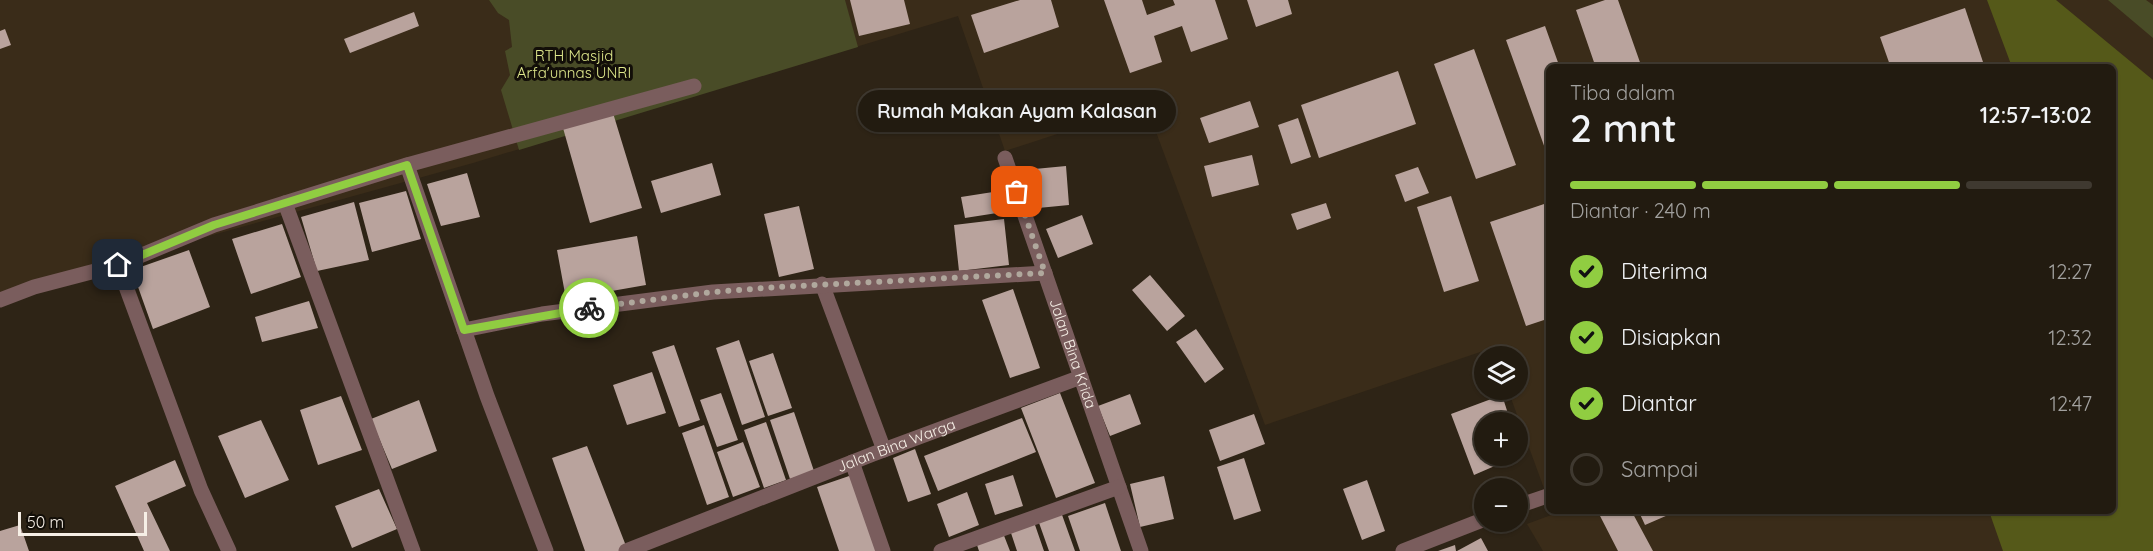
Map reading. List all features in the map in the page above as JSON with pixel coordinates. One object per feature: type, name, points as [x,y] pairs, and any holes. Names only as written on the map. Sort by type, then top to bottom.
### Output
[{"type":"street","points":[[0,300],[34,287],[118,265],[214,225],[407,165],[694,86]]},
{"type":"street","name":"Jalan Bina Krida","points":[[1005,158],[1141,551]]},
{"type":"street","points":[[407,165],[464,330],[546,551]]},
{"type":"street","points":[[285,203],[413,551]]},
{"type":"street","points":[[118,265],[201,490],[229,551]]},
{"type":"street","points":[[464,330],[542,314],[690,295],[822,284],[1045,273]]},
{"type":"street","points":[[822,284],[884,450]]},
{"type":"street","name":"Jalan Bina Warga","points":[[626,551],[852,462],[1081,377]]},
{"type":"street","points":[[852,462],[883,551]]},
{"type":"street","points":[[941,551],[1119,487]]},
{"type":"street","points":[[1528,503],[1546,496]]},
{"type":"street","points":[[1403,551],[1474,523]]},
{"type":"shaded area","points":[[0,0],[2153,0],[2153,551],[1543,551],[1528,526],[1528,524],[1554,514],[2116,514],[2116,64],[1546,64],[1546,494],[1528,445],[1528,412],[1516,412],[1512,400],[1528,400],[1528,346],[1474,346],[1474,354],[1265,425],[1146,105],[1005,151],[958,16],[473,163],[108,264],[0,301]]},
{"type":"green space","name":"RTH Masjid Arfa'unnas UNRI","points":[[489,0],[845,0],[858,47],[519,150],[501,90],[510,75],[505,51],[512,47],[509,20],[498,13]]},
{"type":"green space","points":[[1987,0],[2056,0],[2153,80],[2153,551],[2003,551],[1990,514],[2116,514],[2116,64],[2011,64]]},
{"type":"green space","points":[[2108,0],[2146,0],[2153,5],[2153,38]]},
{"type":"building","points":[[850,0],[904,0],[910,24],[859,36]]},
{"type":"building","points":[[1020,0],[1051,0],[1059,27],[984,53],[971,15]]},
{"type":"building","points":[[1104,0],[1142,0],[1147,15],[1175,5],[1173,0],[1215,0],[1228,39],[1191,52],[1182,26],[1154,36],[1162,62],[1130,73]]},
{"type":"building","points":[[1247,0],[1288,0],[1292,14],[1256,27]]},
{"type":"building","points":[[1605,0],[1618,0],[1641,64],[1595,64],[1576,10]]},
{"type":"building","points":[[1965,8],[1984,64],[1890,64],[1880,37]]},
{"type":"building","points":[[414,12],[419,26],[350,53],[344,39]]},
{"type":"building","points":[[1545,26],[1559,64],[1546,64],[1546,151],[1506,40]]},
{"type":"building","points":[[5,29],[11,45],[0,49],[0,31]]},
{"type":"building","points":[[1474,49],[1516,165],[1476,179],[1434,64]]},
{"type":"building","points":[[1398,71],[1416,124],[1319,158],[1301,105]]},
{"type":"building","points":[[1250,101],[1259,127],[1209,143],[1200,118]]},
{"type":"building","points":[[613,113],[642,208],[590,223],[563,128]]},
{"type":"building","points":[[1298,118],[1311,157],[1291,164],[1278,125]]},
{"type":"building","points":[[1252,155],[1259,185],[1212,197],[1204,166]]},
{"type":"building","points":[[712,163],[721,195],[661,213],[651,181]]},
{"type":"building","points":[[1066,166],[1069,205],[1028,209],[1024,170]]},
{"type":"building","points":[[1418,167],[1429,193],[1405,202],[1395,175]]},
{"type":"building","points":[[467,173],[480,217],[441,226],[427,184]]},
{"type":"building","points":[[406,191],[421,239],[372,252],[359,203]]},
{"type":"building","points":[[993,192],[997,213],[965,218],[961,197]]},
{"type":"building","points":[[1451,196],[1479,281],[1444,292],[1417,207]]},
{"type":"building","points":[[354,202],[369,260],[317,271],[301,217]]},
{"type":"building","points":[[1326,203],[1331,218],[1297,230],[1291,214]]},
{"type":"building","points":[[1546,203],[1546,319],[1526,326],[1490,222]]},
{"type":"building","points":[[799,206],[814,269],[779,277],[764,214]]},
{"type":"building","points":[[1082,215],[1093,244],[1058,258],[1046,229]]},
{"type":"building","points":[[1004,219],[1009,265],[959,271],[954,225]]},
{"type":"building","points":[[282,224],[301,277],[251,294],[232,239]]},
{"type":"building","points":[[637,236],[646,285],[566,299],[557,250]]},
{"type":"building","points":[[189,250],[210,307],[153,329],[132,270]]},
{"type":"building","points":[[1150,275],[1185,316],[1167,331],[1132,290]]},
{"type":"building","points":[[1013,289],[1040,368],[1010,378],[982,300]]},
{"type":"building","points":[[309,301],[318,328],[262,342],[255,317]]},
{"type":"building","points":[[1196,329],[1224,369],[1205,383],[1176,342]]},
{"type":"building","points":[[739,340],[765,417],[742,425],[716,348]]},
{"type":"building","points":[[674,345],[700,420],[679,427],[652,352]]},
{"type":"building","points":[[773,353],[792,408],[768,416],[749,361]]},
{"type":"building","points":[[652,372],[666,413],[627,425],[613,385]]},
{"type":"building","points":[[721,393],[738,440],[717,447],[700,400]]},
{"type":"building","points":[[1060,393],[1095,483],[1056,498],[1021,408]]},
{"type":"building","points":[[1130,394],[1141,424],[1110,436],[1098,406]]},
{"type":"building","points":[[341,396],[362,450],[318,465],[300,410]]},
{"type":"building","points":[[419,400],[437,451],[392,469],[371,419]]},
{"type":"building","points":[[1489,400],[1504,400],[1507,412],[1474,412],[1474,466],[1495,466],[1474,475],[1451,414]]},
{"type":"building","points":[[794,412],[814,471],[790,479],[770,420]]},
{"type":"building","points":[[1254,414],[1265,444],[1220,461],[1209,430]]},
{"type":"building","points":[[1022,418],[1036,452],[938,491],[924,456]]},
{"type":"building","points":[[261,420],[289,480],[245,498],[218,436]]},
{"type":"building","points":[[766,422],[786,480],[764,488],[744,430]]},
{"type":"building","points":[[704,425],[729,497],[707,505],[682,433]]},
{"type":"building","points":[[743,442],[760,487],[733,497],[717,452]]},
{"type":"building","points":[[587,446],[628,551],[585,551],[552,458]]},
{"type":"building","points":[[915,449],[931,494],[908,502],[893,458]]},
{"type":"building","points":[[1244,458],[1261,511],[1234,520],[1217,467]]},
{"type":"building","points":[[175,460],[186,486],[147,503],[170,551],[144,551],[115,486]]},
{"type":"building","points":[[852,475],[878,551],[839,551],[817,487]]},
{"type":"building","points":[[1013,475],[1023,506],[995,515],[985,484]]},
{"type":"building","points":[[1164,476],[1174,519],[1140,527],[1130,484]]},
{"type":"building","points":[[1367,480],[1385,531],[1362,540],[1343,489]]},
{"type":"building","points":[[379,489],[397,529],[352,548],[335,506]]},
{"type":"building","points":[[967,492],[979,525],[949,537],[937,504]]},
{"type":"building","points":[[1105,503],[1121,551],[1080,551],[1068,516]]},
{"type":"building","points":[[1061,512],[1075,551],[1049,551],[1038,520]]},
{"type":"building","points":[[1599,514],[1633,514],[1653,551],[1618,551]]},
{"type":"building","points":[[1640,514],[1670,514],[1645,525]]},
{"type":"building","points":[[1034,522],[1044,551],[1017,551],[1010,530]]},
{"type":"building","points":[[20,525],[29,551],[0,551],[0,531]]},
{"type":"building","points":[[1003,533],[1010,551],[979,551],[976,542]]},
{"type":"building","points":[[1481,538],[1488,551],[1457,551]]},
{"type":"building","points":[[1455,545],[1456,551],[1438,551]]},
{"type":"way so far","points":[[589,308],[713,292],[778,287],[1045,273],[1017,192]]},
{"type":"place","name":"Rumah Makan Ayam Kalasan","points":[[1017,192]]},
{"type":"route","points":[[118,265],[214,225],[407,165],[464,330],[542,314],[589,308]]}]
